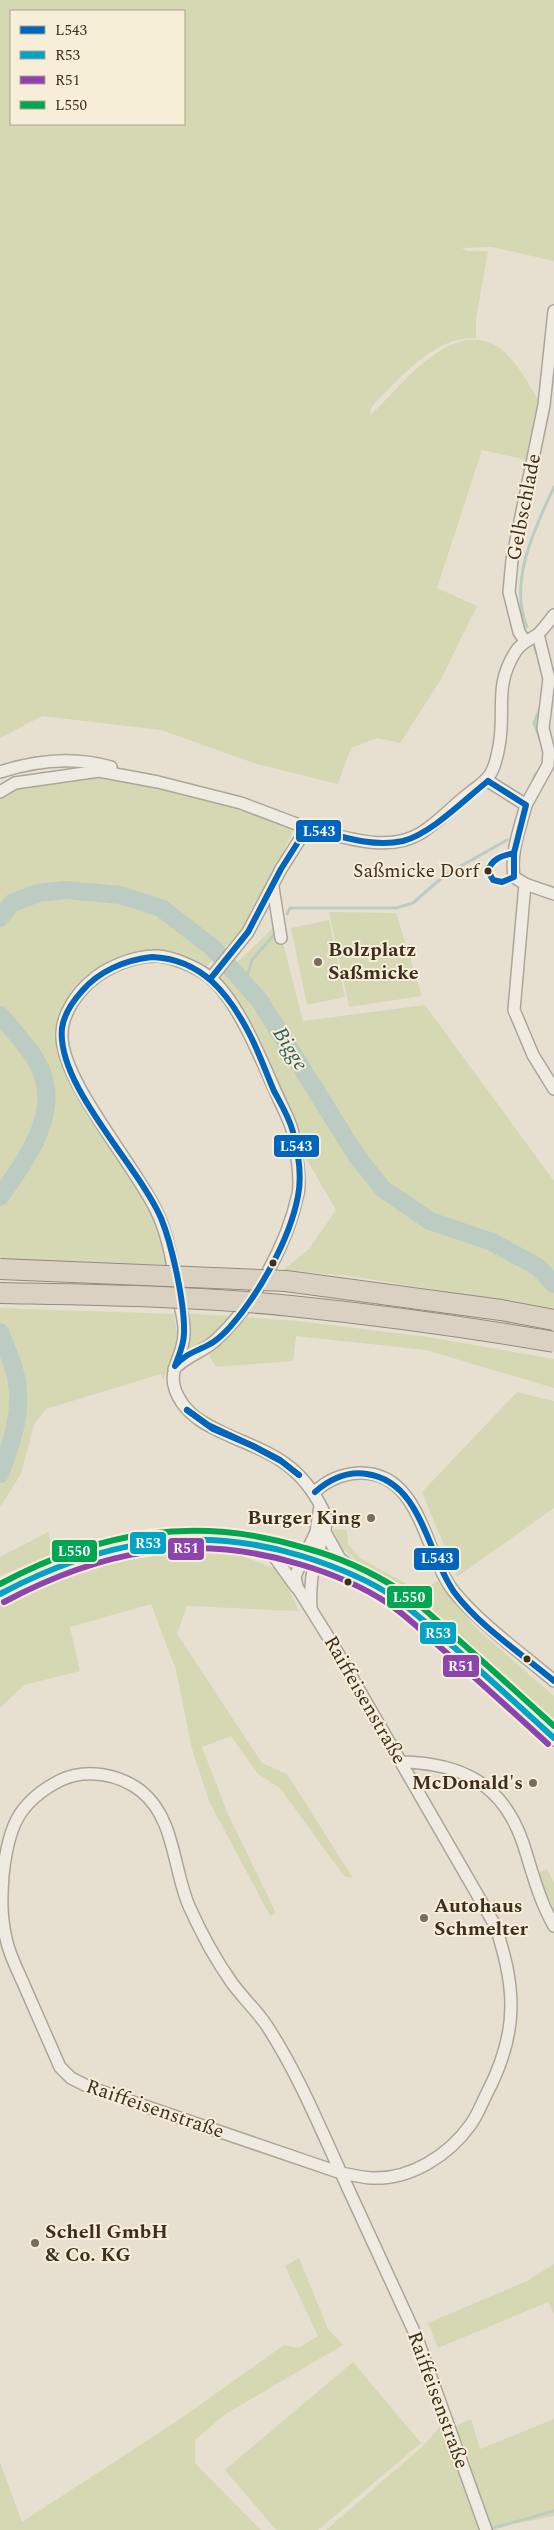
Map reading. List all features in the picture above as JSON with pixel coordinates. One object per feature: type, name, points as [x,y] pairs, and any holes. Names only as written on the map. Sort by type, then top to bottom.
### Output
[{"type":"highway","points":[[0,1269],[286,1281],[501,1310],[554,1320]]},
{"type":"highway","points":[[0,1293],[169,1298],[290,1306],[386,1317],[554,1342]]},
{"type":"main road","points":[[0,1594],[58,1565],[108,1551],[151,1542],[195,1538],[268,1548],[310,1559],[377,1586],[419,1616],[554,1738]]},
{"type":"street","name":"Gelbschlade","points":[[525,641],[519,632],[509,592],[512,560],[544,405],[554,311]]},
{"type":"street","points":[[0,772],[51,760],[70,760],[100,764],[158,782],[242,803],[307,828],[361,841],[382,843],[403,841],[422,833],[488,781],[500,744],[500,694],[504,679],[516,651],[525,641],[538,634],[554,615]]},
{"type":"street","points":[[538,634],[550,679],[543,728],[549,752],[548,765],[526,805],[514,853],[513,867],[514,877],[526,884],[554,894]]},
{"type":"street","points":[[0,792],[15,784],[99,771],[158,782]]},
{"type":"street","points":[[488,781],[526,805]]},
{"type":"street","points":[[211,978],[248,932],[307,828]]},
{"type":"street","points":[[526,884],[514,1010],[533,1055],[554,1089]]},
{"type":"street","points":[[273,887],[281,938]]},
{"type":"street","points":[[174,1372],[180,1362],[214,1343],[233,1323],[254,1293],[276,1257],[299,1191],[293,1132],[238,1013],[211,978],[176,961],[157,956],[118,965],[91,981],[74,999],[62,1030],[64,1053],[80,1088],[138,1178],[168,1236],[184,1334],[174,1372],[176,1393],[190,1413],[207,1426],[281,1461],[305,1479],[315,1492],[320,1506],[325,1513],[324,1532],[310,1559],[295,1576],[296,1587]]},
{"type":"street","points":[[315,1492],[323,1485],[346,1473],[367,1473],[387,1480],[402,1491],[417,1514],[453,1591],[481,1621],[554,1681]]},
{"type":"street","points":[[311,1608],[310,1559],[320,1506]]},
{"type":"street","points":[[324,1532],[340,1559],[377,1586]]},
{"type":"street","name":"Raiffeisenstraße","points":[[268,1548],[301,1597],[311,1608],[496,1927],[508,1964],[511,2006],[508,2036],[498,2071],[472,2123],[454,2144],[438,2157],[414,2170],[392,2176],[372,2178],[341,2173],[89,2087],[71,2078],[60,2067],[9,1949],[2,1922],[1,1896],[6,1843],[13,1825],[28,1803],[46,1788],[68,1777],[91,1773],[116,1778],[124,1782],[140,1791],[156,1806],[169,1835],[188,1904],[207,1944],[232,1984],[265,2023],[288,2060],[341,2173],[417,2338],[470,2490],[486,2530]]},
{"type":"street","points":[[402,1762],[426,1762],[451,1768],[475,1778],[493,1793],[509,1812],[520,1836],[534,1883],[554,1926]]},
{"type":"green space","points":[[0,0],[554,0],[554,261],[492,247],[462,248],[467,251],[488,251],[476,319],[476,338],[461,339],[433,351],[408,370],[371,408],[370,416],[428,359],[446,347],[464,340],[483,340],[501,349],[518,368],[541,405],[527,460],[482,450],[437,588],[477,606],[440,681],[400,743],[377,738],[351,748],[338,784],[257,764],[161,730],[42,716],[0,738]]},
{"type":"green space","points":[[99,773],[157,784],[288,823],[293,832],[242,930],[206,967],[156,950],[104,965],[80,981],[68,1000],[59,1021],[56,1043],[57,1053],[134,1179],[162,1237],[167,1265],[0,1260],[0,794],[15,785]]},
{"type":"green space","points":[[329,912],[396,913],[422,996],[349,1007]]},
{"type":"green space","name":"Bolzplatz Saßmicke","points":[[329,920],[345,997],[307,1005],[291,928]]},
{"type":"green space","points":[[278,923],[303,1021],[425,1005],[554,1181],[554,1309],[350,1276],[283,1270],[309,1249],[336,1210],[299,1146],[298,1128],[242,1009],[219,980]]},
{"type":"green space","points":[[0,1308],[174,1314],[179,1344],[163,1380],[161,1374],[46,1409],[34,1425],[21,1474],[0,1507]]},
{"type":"green space","points":[[183,1313],[298,1321],[428,1337],[554,1359],[554,1388],[426,1350],[296,1336],[293,1361],[216,1367],[204,1346],[189,1348]]},
{"type":"green space","points":[[517,1392],[554,1401],[554,1508],[457,1577],[422,1492]]},
{"type":"green space","points":[[333,1529],[347,1530],[348,1544],[360,1558],[419,1591],[438,1581],[476,1628],[554,1696],[554,1725],[415,1601],[364,1567],[340,1547]]},
{"type":"green space","points":[[48,1532],[54,1553],[0,1576],[0,1557]]},
{"type":"green space","points":[[194,1547],[234,1553],[279,1570],[299,1611],[187,1606],[177,1634],[262,1763],[287,1774],[353,1878],[344,1876],[280,1788],[258,1774],[231,1736],[202,1747],[227,1812],[276,1913],[270,1916],[209,1801],[192,1749],[176,1670],[151,1604],[70,1627],[80,1671],[24,1685],[0,1708],[0,1602],[59,1573],[128,1552]]},
{"type":"green space","points":[[547,1869],[554,1883],[554,1910],[537,1873]]},
{"type":"green space","points":[[299,2258],[328,2329],[343,2345],[224,2415],[195,2440],[195,2463],[261,2530],[0,2530],[0,2462],[22,2522],[180,2419],[284,2345],[298,2348],[318,2336],[285,2266]]},
{"type":"green space","points":[[554,2264],[554,2314],[548,2302],[438,2348],[428,2323],[527,2281]]},
{"type":"green space","points":[[353,2362],[421,2443],[318,2530],[276,2530],[225,2470]]},
{"type":"green space","points":[[471,2419],[480,2449],[554,2419],[554,2516],[492,2528],[453,2427]]},
{"type":"green space","points":[[441,2426],[479,2530],[326,2530],[422,2447]]},
{"type":"waterway","points":[[527,627],[522,610],[522,574],[532,537],[554,487]]},
{"type":"waterway","points":[[534,645],[537,654]]},
{"type":"waterway","points":[[541,706],[534,723],[541,742]]},
{"type":"waterway","points":[[531,786],[535,775],[540,770]]},
{"type":"waterway","points":[[287,914],[290,908],[396,908],[413,903],[445,875],[507,840]]},
{"type":"waterway","name":"Bigge","points":[[0,918],[12,903],[38,893],[65,890],[120,895],[161,908],[213,948],[260,1001],[356,1155],[383,1189],[430,1221],[492,1242],[538,1267],[554,1284]]},
{"type":"waterway","points":[[242,980],[248,974],[252,960],[273,936]]},
{"type":"waterway","name":"Bigge","points":[[0,1015],[32,1054],[42,1073],[46,1092],[45,1111],[40,1129],[32,1147],[0,1197]]},
{"type":"waterway","name":"Bigge","points":[[0,1332],[14,1370],[18,1395],[15,1430],[0,1474]]},
{"type":"waterway","points":[[490,2529],[554,2511]]},
{"type":"transit line","name":"L543","points":[[488,781],[526,805],[514,853]]},
{"type":"transit line","name":"L543","points":[[211,978],[248,932],[281,869],[307,828],[366,842],[391,843],[403,841],[436,824],[488,781]]},
{"type":"transit line","name":"L543","points":[[514,853],[514,877],[502,882],[493,880],[488,871],[492,863],[514,853]]},
{"type":"transit line","name":"L543","points":[[152,957],[170,959],[185,964],[199,972],[212,981],[233,1006],[250,1035],[274,1091],[285,1111],[293,1132],[299,1164],[299,1188],[294,1213],[281,1248],[252,1299],[230,1327],[218,1338],[187,1356],[175,1366],[183,1342],[184,1321],[177,1275],[161,1218],[150,1197],[85,1099],[72,1074],[64,1050],[62,1028],[72,1003],[96,978],[122,964],[152,957]]},
{"type":"transit line","name":"L543","points":[[187,1410],[208,1425],[253,1446]]},
{"type":"transit line","name":"L543","points":[[187,1410],[213,1429],[253,1446]]},
{"type":"transit line","name":"L543","points":[[253,1446],[280,1460],[299,1475]]},
{"type":"transit line","name":"L543","points":[[253,1446],[281,1461],[299,1475]]},
{"type":"transit line","name":"L543","points":[[315,1492],[339,1477],[360,1473],[385,1480],[400,1490],[412,1505],[445,1576],[464,1605],[501,1639],[554,1681]]},
{"type":"transit line","name":"L550","points":[[0,1584],[74,1551],[149,1534],[187,1531],[226,1532],[265,1538],[305,1548],[353,1565],[387,1582],[405,1594],[554,1726]]},
{"type":"transit line","name":"R53","points":[[0,1594],[73,1561],[110,1550],[147,1543],[185,1540],[223,1541],[262,1546],[302,1556],[362,1579],[385,1591],[402,1603],[554,1738]]},
{"type":"transit line","name":"R51","points":[[4,1602],[40,1584],[76,1570],[112,1559],[148,1552],[184,1549],[222,1549],[260,1554],[299,1564],[357,1586],[379,1597],[396,1609],[548,1744]]},
{"type":"place","name":"Saßmicke Dorf","points":[[488,871]]},
{"type":"place","name":"Bolzplatz Saßmicke","points":[[318,962]]},
{"type":"place","name":"Burger King","points":[[371,1518]]},
{"type":"place","name":"McDonald's","points":[[533,1783]]},
{"type":"place","name":"Autohaus Schmelter","points":[[424,1918]]},
{"type":"place","name":"Schell GmbH & Co. KG","points":[[35,2243]]}]
